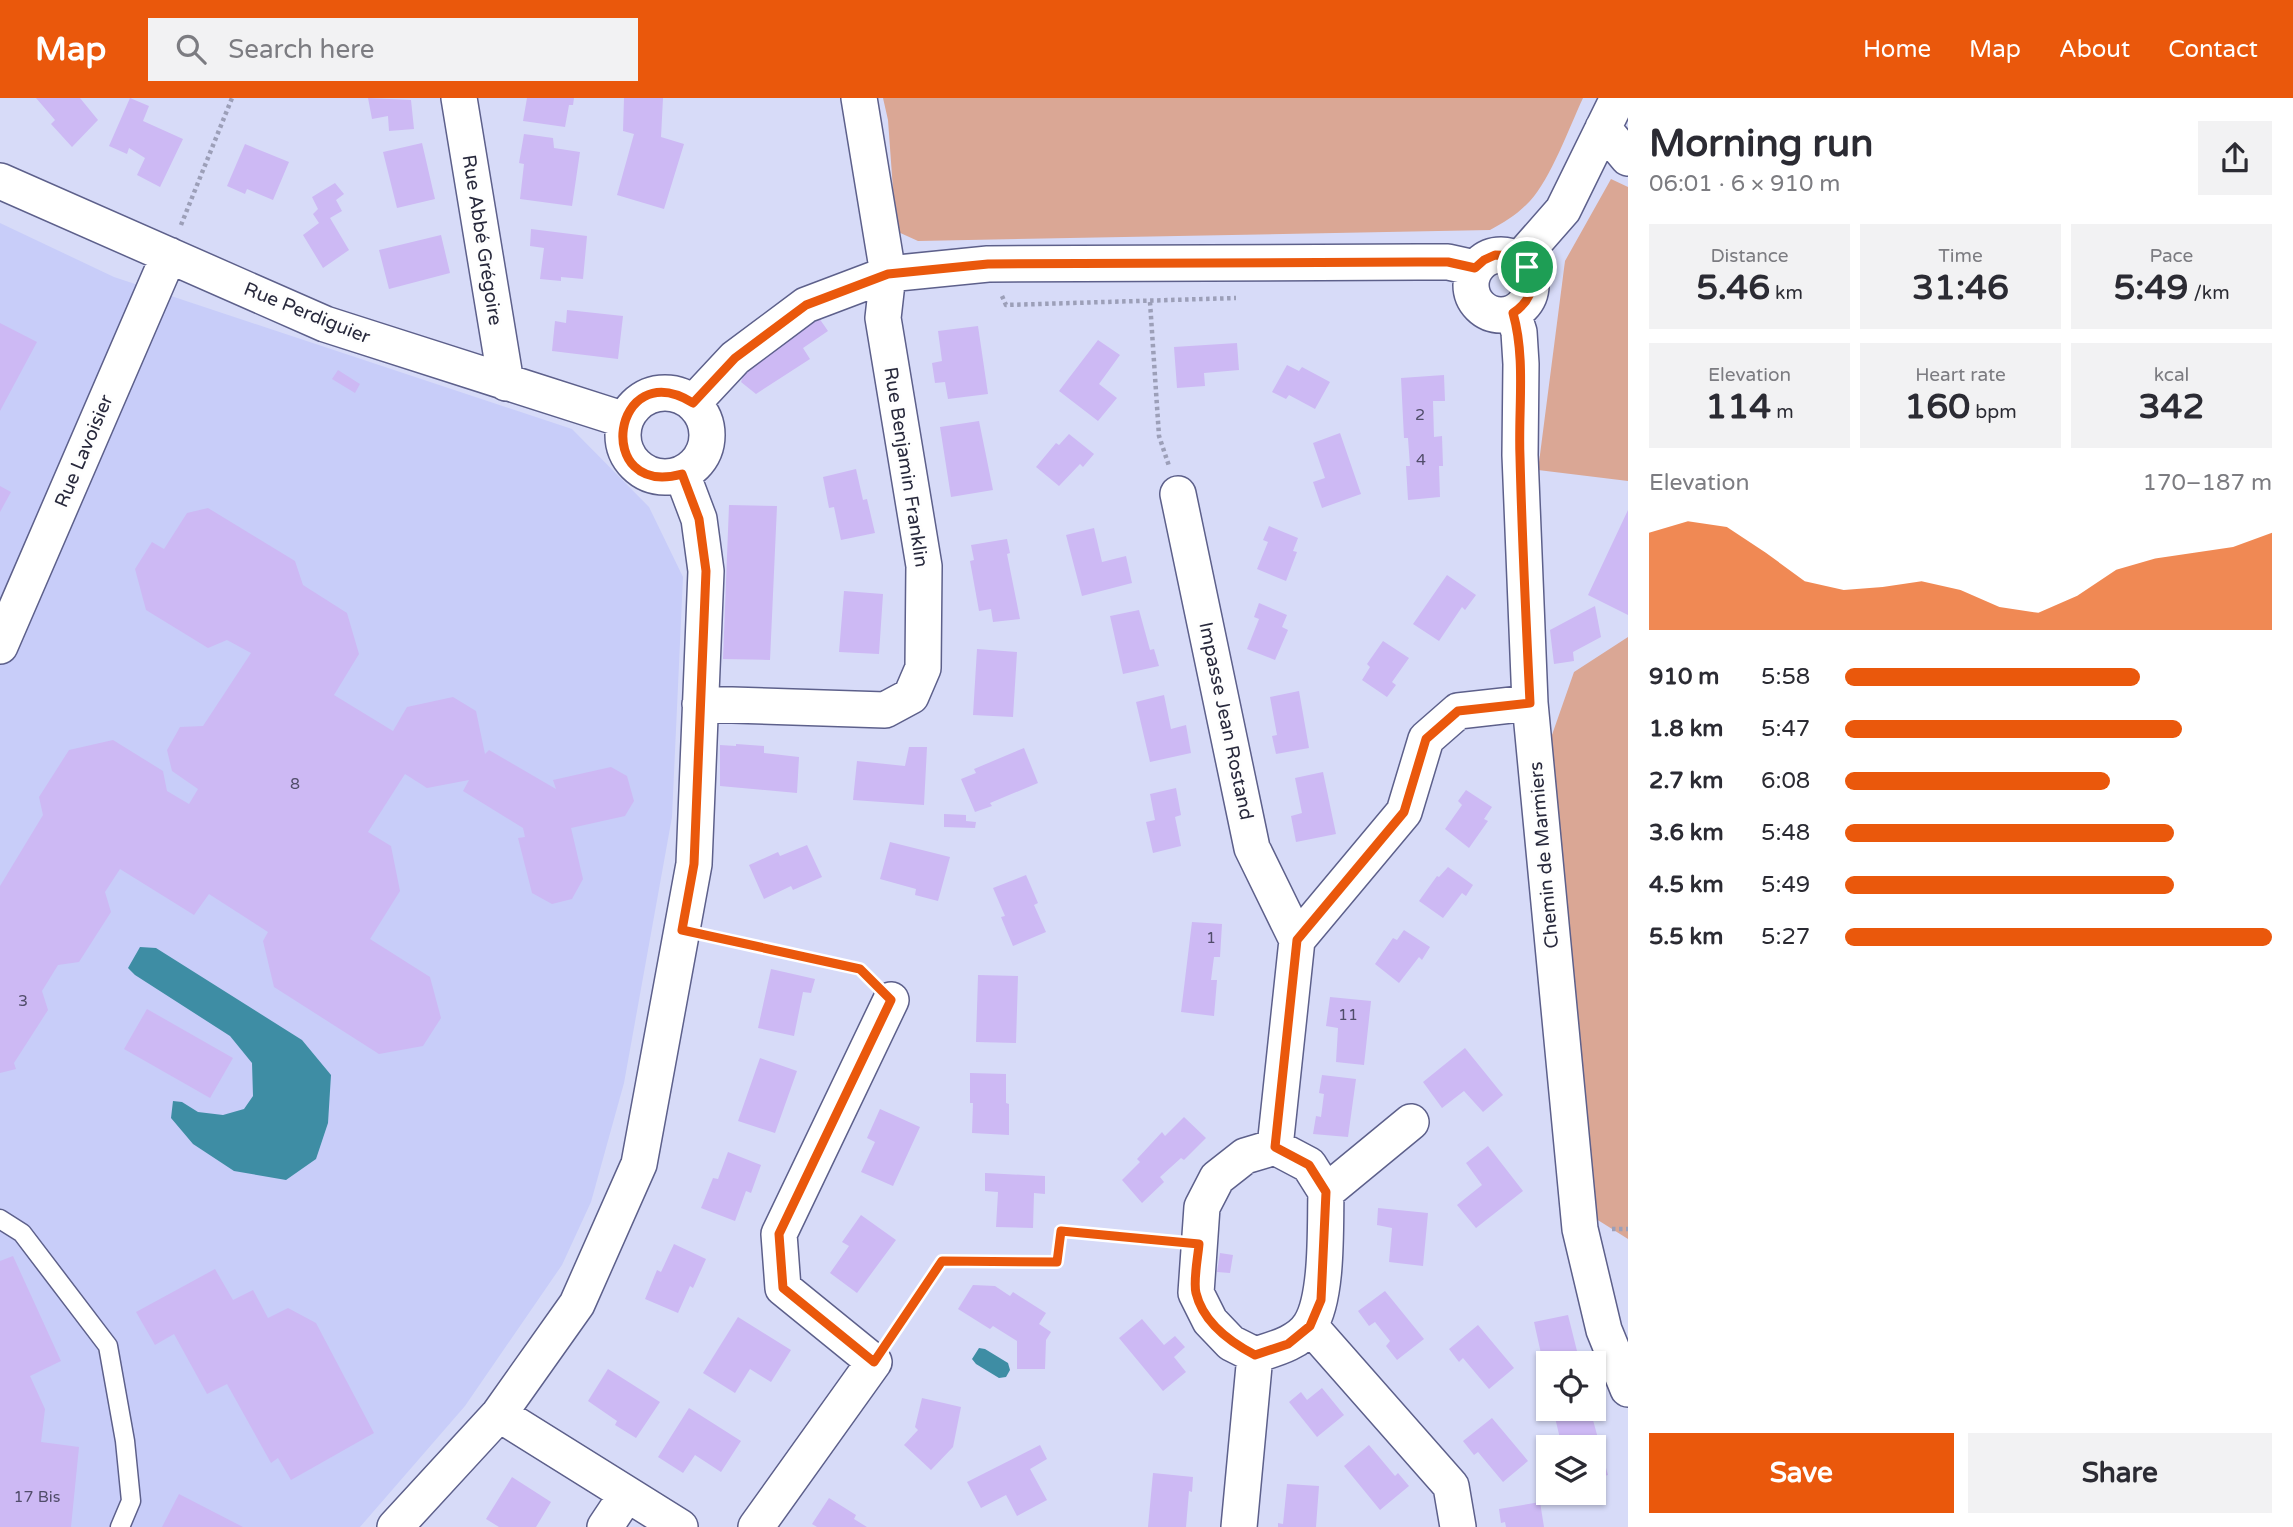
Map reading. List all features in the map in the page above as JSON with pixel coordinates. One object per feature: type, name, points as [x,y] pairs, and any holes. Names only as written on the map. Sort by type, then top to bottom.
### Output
[{"type":"street","name":"Rue Abbé Grégoire","points":[[459,98],[506,383]]},
{"type":"street","name":"Rue Benjamin Franklin","points":[[700,704],[885,710],[911,696],[923,668],[923,566],[883,318],[888,274],[859,98]]},
{"type":"street","points":[[1610,113],[1628,158]]},
{"type":"street","points":[[1520,260],[1563,210],[1610,113]]},
{"type":"street","name":"Rue Perdiguier","points":[[0,181],[325,324],[625,420]]},
{"type":"street","name":"Rue Lavoisier","points":[[0,646],[169,255]]},
{"type":"street","points":[[1495,255],[1508,255],[1520,260],[1527,267],[1531,278],[1529,299],[1513,313],[1502,316],[1482,309],[1471,290],[1475,268],[1495,255]]},
{"type":"street","points":[[693,403],[735,358],[806,305],[888,274],[988,264],[1448,262],[1475,268]]},
{"type":"street","name":"Chemin de Marmiers","points":[[1513,313],[1521,364],[1520,454],[1530,703],[1580,1229],[1604,1330],[1628,1390]]},
{"type":"street","points":[[655,394],[682,396],[693,403],[704,418],[707,428],[707,442],[697,462],[682,474],[670,477],[657,477],[635,466],[627,456],[622,432],[632,408],[642,399],[655,394]]},
{"type":"street","points":[[395,1527],[499,1414],[578,1304],[639,1164],[694,864],[706,571],[699,519],[682,474]]},
{"type":"street","name":"Impasse Jean Rostand","points":[[1178,494],[1252,848],[1297,940]]},
{"type":"street","points":[[1275,1147],[1297,940],[1404,812],[1426,739],[1458,711],[1530,703]]},
{"type":"street","points":[[756,1527],[874,1362],[783,1288],[779,1234],[891,1000]]},
{"type":"street","points":[[1326,1192],[1411,1122]]},
{"type":"street","points":[[1275,1147],[1309,1165],[1326,1192],[1321,1300],[1310,1326],[1288,1344],[1255,1355],[1231,1343],[1210,1321],[1196,1293],[1202,1207],[1217,1178],[1245,1156],[1275,1147]]},
{"type":"street","points":[[1310,1326],[1451,1486],[1458,1527]]},
{"type":"street","points":[[1239,1527],[1255,1355]]},
{"type":"street","points":[[499,1414],[680,1527]]},
{"type":"street","points":[[605,1527],[627,1494]]},
{"type":"lane","points":[[0,1219],[22,1233],[108,1346],[125,1441],[131,1502],[120,1527]]},
{"type":"path","points":[[169,255],[232,98]]},
{"type":"path","points":[[1163,263],[1150,302],[1159,436],[1178,494]]},
{"type":"path","points":[[682,930],[860,969],[891,1000]]},
{"type":"path","points":[[874,1362],[942,1261],[1057,1262],[1061,1231],[1199,1244]]},
{"type":"shaded area","points":[[883,98],[1583,98],[1538,191],[1516,214],[1490,230],[918,241],[896,231],[888,120]]},
{"type":"shaded area","points":[[1611,179],[1628,187],[1628,481],[1538,470],[1565,261]]},
{"type":"shaded area","points":[[0,223],[114,277],[572,429],[649,507],[683,577],[672,817],[624,1083],[591,1202],[562,1265],[465,1406],[360,1527],[0,1527]]},
{"type":"shaded area","points":[[1628,637],[1628,1239],[1593,1217],[1539,772],[1574,672]]},
{"type":"shaded area","points":[[140,947],[156,948],[302,1040],[331,1075],[328,1123],[316,1159],[286,1180],[234,1171],[193,1144],[171,1118],[173,1101],[182,1102],[198,1112],[223,1115],[244,1109],[253,1096],[252,1063],[230,1036],[128,968]]},
{"type":"shaded area","points":[[979,1348],[1008,1363],[1010,1370],[1006,1377],[999,1378],[976,1364],[972,1359]]},
{"type":"building","points":[[36,98],[80,98],[98,120],[72,147],[51,124],[55,120]]},
{"type":"building","points":[[130,98],[149,106],[143,121],[183,139],[160,187],[137,175],[145,158],[129,148],[127,154],[109,146]]},
{"type":"building","points":[[368,98],[411,100],[414,129],[389,131],[388,116],[372,119]]},
{"type":"building","points":[[527,98],[574,98],[573,105],[569,105],[565,127],[523,121]]},
{"type":"building","points":[[624,98],[663,98],[661,137],[684,144],[664,209],[617,195],[634,134],[623,131]]},
{"type":"building","points":[[524,134],[553,138],[554,148],[580,152],[572,206],[520,199],[524,164],[519,163]]},
{"type":"building","points":[[422,143],[435,199],[397,208],[383,152]]},
{"type":"building","points":[[245,144],[289,162],[273,200],[247,189],[245,194],[227,186]]},
{"type":"building","points":[[335,183],[344,194],[336,200],[342,211],[330,218],[349,250],[323,268],[303,235],[319,223],[313,214],[318,209],[312,197]]},
{"type":"building","points":[[531,229],[587,236],[583,279],[540,279],[544,248],[530,246]]},
{"type":"building","points":[[441,235],[450,273],[389,289],[379,250]]},
{"type":"building","points":[[567,310],[623,316],[618,359],[552,351],[555,321],[566,323]]},
{"type":"building","points":[[819,318],[828,331],[803,348],[810,359],[756,394],[741,382],[756,359]]},
{"type":"building","points":[[0,323],[37,342],[0,411]]},
{"type":"building","points":[[978,326],[988,394],[948,399],[945,382],[935,383],[932,363],[942,361],[938,331]]},
{"type":"building","points":[[1098,340],[1120,355],[1099,384],[1117,398],[1098,421],[1059,391]]},
{"type":"building","points":[[1237,343],[1239,370],[1204,373],[1205,386],[1177,388],[1174,347]]},
{"type":"building","points":[[1287,365],[1299,371],[1302,367],[1330,382],[1315,409],[1289,395],[1286,399],[1272,392]]},
{"type":"building","points":[[338,370],[360,384],[355,393],[332,379]]},
{"type":"building","points":[[1444,375],[1445,401],[1433,401],[1434,437],[1442,436],[1440,497],[1408,500],[1406,466],[1410,466],[1408,438],[1404,438],[1401,378]]},
{"type":"building","points":[[979,421],[993,490],[951,497],[940,427]]},
{"type":"building","points":[[1340,433],[1361,494],[1322,508],[1313,482],[1325,478],[1313,443]]},
{"type":"building","points":[[1069,434],[1094,454],[1083,467],[1080,464],[1059,486],[1036,467],[1056,443],[1059,445]]},
{"type":"building","points":[[856,469],[863,500],[867,499],[875,533],[841,540],[834,507],[829,508],[823,477]]},
{"type":"building","points":[[0,486],[11,492],[0,512]]},
{"type":"building","points":[[729,505],[777,506],[770,660],[723,659]]},
{"type":"building","points":[[208,508],[295,561],[303,585],[347,613],[359,654],[334,695],[393,731],[407,707],[453,697],[476,711],[485,754],[489,750],[556,789],[553,780],[611,767],[627,776],[634,801],[625,816],[571,828],[583,879],[572,899],[552,904],[532,893],[518,838],[525,837],[523,828],[463,791],[469,780],[427,788],[405,774],[368,832],[391,846],[400,891],[370,939],[430,977],[441,1018],[423,1046],[379,1054],[274,987],[263,941],[268,932],[209,894],[194,915],[120,869],[105,892],[111,912],[79,962],[58,965],[42,991],[48,1010],[14,1063],[16,1069],[0,1073],[0,886],[43,815],[39,797],[69,750],[113,740],[163,771],[167,791],[189,804],[198,789],[172,771],[167,750],[180,727],[203,726],[251,653],[227,640],[208,648],[146,610],[135,569],[152,542],[164,549],[187,513]]},
{"type":"building","points":[[1628,510],[1628,615],[1588,595]]},
{"type":"building","points":[[1269,526],[1298,538],[1293,551],[1297,552],[1286,581],[1257,569],[1268,542],[1263,540]]},
{"type":"building","points":[[1094,528],[1102,562],[1126,556],[1132,583],[1082,596],[1066,535]]},
{"type":"building","points":[[1007,539],[1010,553],[1007,554],[1020,619],[993,622],[991,609],[979,611],[970,561],[974,560],[971,545]]},
{"type":"building","points":[[1447,575],[1476,595],[1465,610],[1462,607],[1439,641],[1413,624]]},
{"type":"building","points":[[844,591],[883,594],[879,654],[839,652]]},
{"type":"building","points":[[1259,603],[1287,615],[1282,627],[1288,630],[1275,660],[1247,649],[1259,619],[1254,617]]},
{"type":"building","points":[[1595,606],[1601,637],[1573,652],[1574,661],[1554,664],[1550,630]]},
{"type":"building","points":[[1139,610],[1150,650],[1154,649],[1159,666],[1123,674],[1110,616]]},
{"type":"building","points":[[1383,641],[1409,658],[1392,682],[1396,685],[1387,697],[1362,680],[1370,667],[1367,664]]},
{"type":"building","points":[[977,649],[1017,652],[1013,717],[973,715]]},
{"type":"building","points":[[1299,691],[1309,748],[1276,754],[1272,736],[1277,735],[1270,697]]},
{"type":"building","points":[[1164,695],[1171,729],[1186,725],[1191,753],[1150,762],[1136,702]]},
{"type":"building","points":[[720,745],[764,746],[764,753],[799,757],[797,793],[720,786]]},
{"type":"building","points":[[909,747],[927,747],[924,805],[853,800],[857,761],[905,766]]},
{"type":"building","points":[[1024,748],[1038,783],[975,812],[961,779],[976,773],[974,769]]},
{"type":"building","points":[[1323,772],[1336,834],[1296,842],[1291,816],[1302,813],[1295,778]]},
{"type":"building","points":[[1176,788],[1181,815],[1175,817],[1181,846],[1153,853],[1146,822],[1155,820],[1150,794]]},
{"type":"building","points":[[1466,790],[1492,807],[1484,819],[1488,821],[1469,848],[1445,829],[1462,805],[1458,801]]},
{"type":"building","points":[[944,814],[966,815],[966,821],[976,822],[975,828],[944,827]]},
{"type":"building","points":[[890,842],[950,857],[938,901],[915,895],[916,889],[880,879]]},
{"type":"building","points":[[807,845],[822,877],[793,890],[791,886],[764,899],[749,865],[778,852],[780,856]]},
{"type":"building","points":[[1448,867],[1473,885],[1466,896],[1462,893],[1443,918],[1419,901],[1437,876]]},
{"type":"building","points":[[1026,875],[1038,903],[1034,905],[1046,932],[1013,946],[1001,917],[1005,916],[993,888]]},
{"type":"building","points":[[1192,922],[1222,924],[1220,957],[1214,957],[1211,980],[1217,980],[1214,1016],[1181,1012]]},
{"type":"building","points":[[1404,930],[1430,947],[1422,960],[1419,957],[1399,983],[1375,964],[1393,938],[1397,940]]},
{"type":"building","points":[[771,969],[815,979],[811,993],[803,992],[794,1036],[758,1028]]},
{"type":"building","points":[[978,975],[1018,976],[1016,1043],[976,1042]]},
{"type":"building","points":[[1330,997],[1371,1001],[1364,1065],[1336,1062],[1338,1028],[1326,1026]]},
{"type":"building","points":[[147,1009],[233,1058],[210,1098],[124,1049]]},
{"type":"building","points":[[1465,1048],[1503,1095],[1483,1112],[1464,1091],[1442,1108],[1423,1082]]},
{"type":"building","points":[[760,1058],[797,1071],[775,1133],[738,1121]]},
{"type":"building","points":[[970,1073],[1006,1074],[1009,1135],[972,1133]]},
{"type":"building","points":[[1322,1075],[1356,1079],[1348,1137],[1313,1134],[1316,1116],[1321,1117],[1324,1094],[1319,1093]]},
{"type":"building","points":[[880,1109],[920,1127],[893,1186],[861,1172],[875,1142],[867,1138]]},
{"type":"building","points":[[1184,1117],[1206,1138],[1184,1160],[1181,1158],[1160,1177],[1164,1182],[1142,1203],[1122,1180],[1140,1162],[1137,1159],[1162,1132],[1165,1136]]},
{"type":"building","points":[[1488,1146],[1523,1191],[1476,1228],[1457,1205],[1482,1185],[1466,1163]]},
{"type":"building","points":[[728,1152],[761,1165],[751,1193],[746,1191],[735,1221],[701,1208],[713,1178],[718,1179]]},
{"type":"building","points":[[985,1173],[1045,1176],[1045,1194],[1034,1193],[1033,1228],[996,1227],[998,1192],[985,1191]]},
{"type":"building","points":[[1378,1208],[1428,1213],[1423,1266],[1389,1262],[1392,1228],[1377,1225]]},
{"type":"building","points":[[861,1215],[896,1240],[857,1293],[830,1273],[849,1246],[842,1242]]},
{"type":"building","points":[[674,1244],[706,1259],[678,1313],[645,1299],[657,1270],[661,1272]]},
{"type":"building","points":[[1220,1253],[1233,1255],[1230,1273],[1217,1272]]},
{"type":"building","points":[[13,1256],[61,1361],[30,1376],[45,1409],[41,1442],[79,1447],[71,1527],[0,1527],[0,1261]]},
{"type":"building","points":[[215,1269],[233,1300],[253,1290],[268,1318],[288,1308],[316,1323],[374,1433],[291,1480],[278,1458],[271,1463],[227,1384],[207,1394],[174,1334],[155,1345],[136,1312]]},
{"type":"building","points":[[973,1285],[995,1286],[1010,1296],[1013,1292],[1046,1313],[1039,1324],[1051,1332],[1046,1340],[1045,1369],[1017,1369],[1017,1341],[993,1326],[990,1329],[958,1309]]},
{"type":"building","points":[[1385,1291],[1424,1339],[1397,1360],[1386,1346],[1390,1341],[1375,1322],[1369,1326],[1358,1311]]},
{"type":"building","points":[[1568,1315],[1577,1351],[1540,1351],[1534,1322]]},
{"type":"building","points":[[738,1317],[791,1350],[771,1382],[750,1369],[735,1393],[703,1373]]},
{"type":"building","points":[[1142,1319],[1164,1345],[1175,1336],[1185,1347],[1174,1357],[1186,1372],[1163,1391],[1119,1338]]},
{"type":"building","points":[[1478,1325],[1514,1368],[1489,1389],[1463,1358],[1459,1362],[1449,1349]]},
{"type":"building","points":[[608,1369],[660,1402],[636,1438],[615,1425],[617,1421],[588,1401]]},
{"type":"building","points":[[1322,1388],[1344,1415],[1317,1437],[1289,1402],[1301,1392],[1307,1400]]},
{"type":"building","points":[[922,1398],[961,1407],[953,1447],[931,1470],[904,1445],[918,1430],[915,1427]]},
{"type":"building","points":[[689,1408],[741,1441],[721,1472],[695,1455],[683,1473],[658,1457]]},
{"type":"building","points":[[1492,1418],[1528,1461],[1503,1482],[1478,1452],[1474,1455],[1463,1441]]},
{"type":"building","points":[[1556,1421],[1593,1421],[1597,1435],[1559,1435]]},
{"type":"building","points":[[1040,1445],[1047,1459],[1030,1469],[1047,1500],[1017,1516],[1006,1495],[981,1508],[967,1482]]},
{"type":"building","points":[[1369,1445],[1395,1476],[1398,1473],[1409,1486],[1380,1510],[1344,1466]]},
{"type":"building","points":[[1153,1473],[1193,1477],[1186,1527],[1148,1527]]},
{"type":"building","points":[[512,1477],[551,1502],[536,1527],[499,1527],[486,1519]]},
{"type":"building","points":[[1287,1484],[1319,1486],[1316,1527],[1278,1527],[1278,1523],[1283,1524]]},
{"type":"building","points":[[179,1494],[243,1527],[162,1527]]},
{"type":"building","points":[[829,1498],[856,1515],[854,1519],[867,1527],[817,1527],[812,1524]]},
{"type":"building","points":[[1536,1503],[1540,1505],[1544,1527],[1506,1527],[1505,1522],[1501,1523],[1499,1509]]},
{"type":"route","points":[[1495,255],[1508,255],[1520,260],[1527,267],[1532,288],[1529,299],[1513,313],[1521,364],[1520,454],[1530,703],[1458,711],[1426,739],[1404,812],[1297,940],[1275,1147],[1309,1165],[1326,1192],[1321,1300],[1310,1326],[1288,1344],[1255,1355],[1231,1343],[1210,1321],[1196,1293],[1199,1244],[1061,1231],[1057,1262],[942,1261],[874,1362],[783,1288],[779,1234],[891,1000],[860,969],[682,930],[694,864],[706,571],[699,519],[682,474],[657,477],[635,466],[627,456],[622,432],[632,408],[642,399],[655,394],[682,396],[693,403],[735,358],[806,305],[888,274],[988,264],[1448,262],[1475,268],[1495,255]]}]
